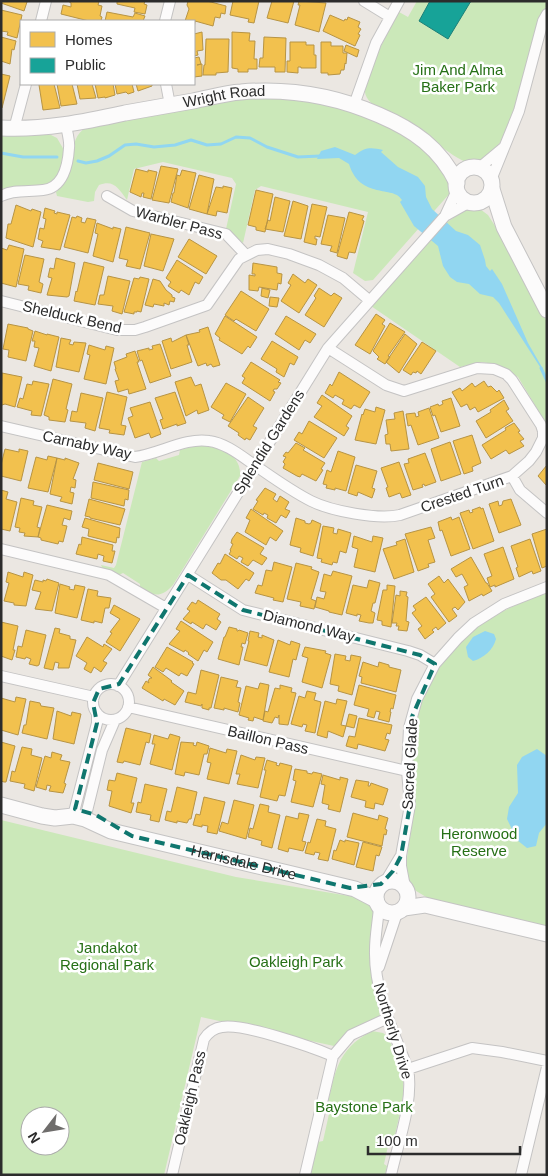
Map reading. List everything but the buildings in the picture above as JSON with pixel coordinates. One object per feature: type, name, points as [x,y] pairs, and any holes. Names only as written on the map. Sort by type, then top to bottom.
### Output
[{"type":"street","points":[[41,20],[46,1]]},
{"type":"street","points":[[165,20],[170,1]]},
{"type":"street","points":[[364,1],[390,17]]},
{"type":"street","points":[[354,105],[370,57],[399,1]]},
{"type":"street","points":[[475,202],[489,195],[505,145],[520,111],[543,21],[547,14]]},
{"type":"street","points":[[8,129],[26,85]]},
{"type":"street","points":[[166,85],[170,105]]},
{"type":"street","name":"Wright Road","points":[[8,129],[36,129],[66,125],[240,92],[278,91],[309,94],[354,105],[388,118],[436,150],[458,162],[475,168]]},
{"type":"street","points":[[1,196],[13,192],[45,190],[55,186],[60,181],[64,173],[70,147],[66,125]]},
{"type":"street","points":[[504,227],[475,202],[464,200],[457,187],[462,172],[475,168],[505,145]]},
{"type":"street","name":"Wright Road","points":[[436,150],[451,170],[457,187]]},
{"type":"street","points":[[475,168],[489,175],[504,227],[547,310]]},
{"type":"street","name":"Splendid Gardens","points":[[118,686],[328,348],[445,216],[457,187]]},
{"type":"street","name":"Warbler Pass","points":[[107,196],[132,211],[226,234],[246,254]]},
{"type":"street","name":"Splendid Gardens","points":[[445,216],[475,202]]},
{"type":"street","points":[[246,254],[268,249],[306,259],[344,278],[369,300]]},
{"type":"street","name":"Shelduck Bend","points":[[1,301],[117,330],[135,330],[207,306],[239,259],[246,254]]},
{"type":"street","name":"Crested Turn","points":[[255,465],[313,502],[364,516],[388,517],[400,515],[512,476],[529,461],[541,443],[543,431],[519,389],[506,374],[494,369],[477,368],[404,391],[386,386],[328,348]]},
{"type":"street","name":"Carnaby Way","points":[[1,426],[135,457],[146,456],[195,441],[211,441],[223,445],[255,465]]},
{"type":"street","points":[[512,476],[520,490],[547,513]]},
{"type":"street","points":[[1,550],[109,575],[166,608]]},
{"type":"street","name":"Diamond Way","points":[[188,575],[243,610],[408,651],[420,655],[435,664]]},
{"type":"street","name":"Sacred Glade","points":[[406,890],[401,856],[410,805],[407,772],[410,728],[414,709],[435,664],[458,638],[489,613],[522,596],[547,587]]},
{"type":"street","points":[[1,676],[94,697]]},
{"type":"street","points":[[80,814],[97,723],[97,713],[93,703],[94,697],[96,692],[109,684],[123,688],[128,695],[128,707],[123,716],[115,720],[105,719],[97,713]]},
{"type":"street","name":"Baillon Pass","points":[[128,707],[407,772]]},
{"type":"street","points":[[80,814],[102,750],[115,720]]},
{"type":"street","name":"Harrisdale Drive","points":[[1,805],[17,809],[80,814],[104,819],[132,836],[355,888],[377,904]]},
{"type":"street","name":"Sacred Glade","points":[[383,883],[401,856]]},
{"type":"street","points":[[425,905],[395,881],[383,883],[376,892],[377,904],[386,912],[425,905],[547,934]]},
{"type":"street","name":"Harrisdale Drive","points":[[355,888],[383,883]]},
{"type":"street","points":[[400,910],[408,898],[406,890]]},
{"type":"street","name":"Northerly Drive","points":[[377,904],[375,949],[382,1003],[408,1069],[410,1088],[390,1175]]},
{"type":"street","name":"Northerly Drive","points":[[377,975],[389,934],[400,910]]},
{"type":"street","points":[[305,1175],[333,1056],[351,1035],[388,1018]]},
{"type":"street","name":"Oakleigh Pass","points":[[172,1175],[204,1039],[210,1032],[223,1026],[237,1027],[309,1046],[333,1056]]},
{"type":"street","points":[[408,1069],[472,1048],[547,1061]]},
{"type":"street","points":[[521,1175],[547,1067]]},
{"type":"highlighted area","points":[[188,575],[243,610],[420,655],[435,664],[411,719],[407,771],[410,805],[401,856],[393,871],[381,884],[350,888],[132,836],[96,815],[75,809],[97,723],[93,703],[99,689],[119,684]]},
{"type":"green space","name":"Jim And Alma Baker Park","points":[[417,1],[547,1],[541,16],[521,92],[504,136],[490,154],[475,163],[457,158],[412,126],[377,108],[367,98],[365,92],[368,75],[384,40],[399,12],[408,17]]},
{"type":"green space","points":[[269,97],[319,103],[368,117],[402,133],[436,158],[452,188],[451,192],[373,280],[365,281],[353,273],[368,212],[261,186],[255,190],[243,243],[226,229],[236,184],[232,178],[163,162],[134,169],[127,200],[116,186],[109,183],[99,185],[95,192],[94,201],[88,202],[57,196],[56,192],[67,176],[76,140],[80,132],[87,127],[243,98]]},
{"type":"green space","points":[[1,135],[51,135],[57,138],[64,150],[58,175],[45,185],[1,189]]},
{"type":"green space","points":[[469,207],[480,209],[488,215],[506,243],[547,322],[547,425],[518,377],[505,368],[481,362],[460,367],[371,306],[446,223]]},
{"type":"green space","points":[[198,445],[220,449],[232,456],[240,468],[240,476],[173,585],[161,594],[153,594],[140,589],[140,584],[123,573],[119,575],[103,569],[101,565],[114,568],[116,565],[142,462],[156,458],[159,461],[179,455],[180,450]]},
{"type":"green space","name":"Heronwood Reserve","points":[[547,593],[547,928],[430,899],[413,888],[406,870],[414,806],[413,754],[416,723],[425,694],[432,680],[461,642],[473,631],[507,609]]},
{"type":"green space","name":"Jandakot Regional Park","points":[[1,820],[236,877],[361,898],[374,909],[377,921],[376,993],[380,1016],[334,1046],[201,1017],[164,1175],[1,1175]]},
{"type":"green space","name":"Baystone Park","points":[[372,1031],[383,1033],[387,1036],[399,1063],[403,1085],[403,1095],[395,1135],[390,1137],[384,1164],[387,1166],[385,1175],[313,1175],[311,1173],[318,1142],[323,1141],[329,1114],[326,1111],[338,1065],[350,1046]]},
{"type":"water","points":[[335,147],[355,155],[368,148],[383,150],[381,152],[398,167],[418,177],[425,186],[426,197],[432,209],[456,231],[468,235],[480,245],[486,266],[490,271],[492,269],[502,284],[542,370],[499,303],[493,297],[480,294],[469,284],[457,282],[450,277],[443,266],[438,246],[414,226],[400,202],[402,200],[398,196],[361,183],[354,175],[349,164],[339,158],[317,159],[321,151]]},
{"type":"water","points":[[485,631],[494,634],[495,643],[481,658],[473,661],[468,657],[466,647],[473,637]]},
{"type":"water","points":[[537,749],[547,756],[547,823],[539,833],[536,846],[527,848],[517,840],[507,819],[509,807],[518,793],[517,765],[522,757]]},
{"type":"waterway","points":[[78,161],[86,163],[97,161],[109,156],[125,145],[136,144],[154,147],[175,145],[191,140],[207,145],[221,144],[236,137],[250,138],[267,147],[298,157],[320,156]]},
{"type":"waterway","points":[[1,153],[23,157],[57,157]]},
{"type":"waterway","points":[[541,368],[547,381]]},
{"type":"park label","name":"Oakleigh Park","points":[[296,962]]}]
